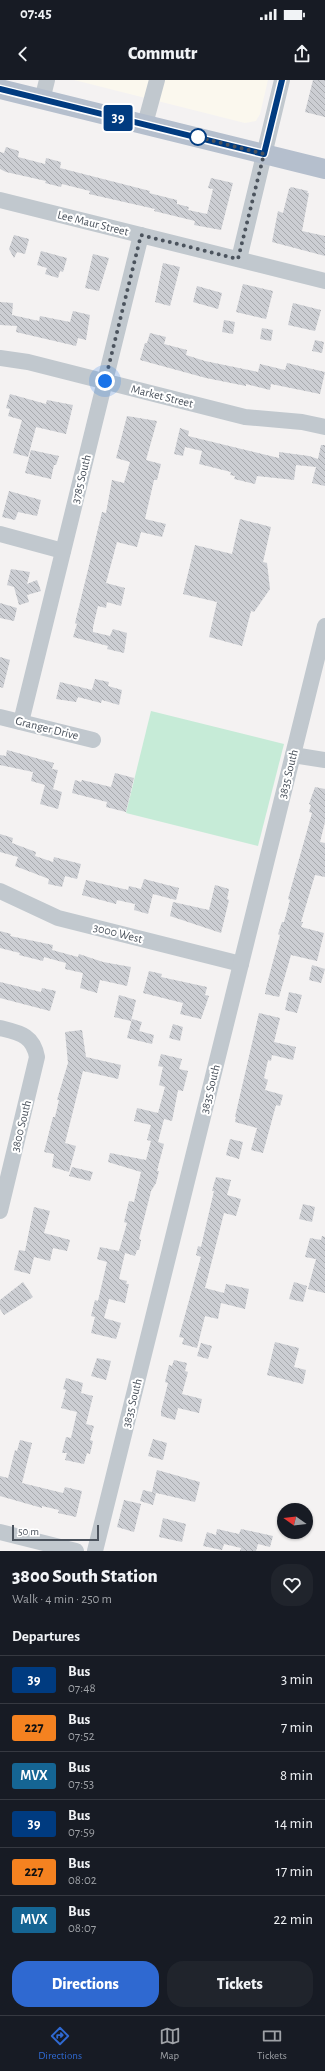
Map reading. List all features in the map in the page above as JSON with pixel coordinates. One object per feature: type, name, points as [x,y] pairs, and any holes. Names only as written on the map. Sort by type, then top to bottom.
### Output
[{"type":"main road","points":[[0,89],[325,169]]},
{"type":"street","points":[[42,100],[47,80]]},
{"type":"street","points":[[145,124],[157,80]]},
{"type":"street","points":[[238,259],[282,80]]},
{"type":"street","name":"Lee Maur Street","points":[[0,200],[325,281]]},
{"type":"street","name":"3785 South","points":[[20,722],[141,235]]},
{"type":"street","name":"Market Street","points":[[0,358],[28,362],[245,417],[302,422],[325,427]]},
{"type":"street","points":[[0,534],[63,551]]},
{"type":"street","name":"3835 South","points":[[95,1551],[325,626]]},
{"type":"street","name":"Granger Drive","points":[[0,717],[93,740]]},
{"type":"street","points":[[293,755],[325,760]]},
{"type":"street","name":"3000 West","points":[[0,891],[58,918],[241,964]]},
{"type":"street","name":"3800 South","points":[[0,1028],[21,1034],[32,1042],[36,1053],[37,1063],[3,1186],[0,1211]]},
{"type":"street","points":[[0,1532],[76,1551]]},
{"type":"shaded area","points":[[74,80],[268,80],[260,114],[256,121],[245,123]]},
{"type":"green space","points":[[151,711],[284,744],[258,846],[126,813]]},
{"type":"building","points":[[313,80],[325,80],[325,117],[305,112]]},
{"type":"building","points":[[6,147],[19,151],[18,157],[45,164],[46,158],[61,162],[60,168],[150,191],[149,193],[177,200],[177,204],[189,207],[188,210],[207,214],[213,189],[208,188],[211,178],[233,183],[221,230],[194,225],[195,221],[154,211],[155,209],[89,194],[90,191],[62,184],[61,187],[45,183],[46,181],[6,172],[0,169],[0,152],[4,153]]},
{"type":"building","points":[[291,187],[308,191],[307,193],[309,193],[302,231],[325,236],[325,256],[272,242],[278,211],[283,213],[289,189]]},
{"type":"building","points":[[14,235],[29,239],[25,254],[17,252],[14,258],[9,249]]},
{"type":"building","points":[[41,251],[67,258],[63,272],[60,271],[58,278],[45,274],[47,268],[37,265]]},
{"type":"building","points":[[93,254],[109,258],[99,291],[85,288]]},
{"type":"building","points":[[163,263],[180,267],[170,306],[155,302]]},
{"type":"building","points":[[243,284],[273,291],[266,319],[236,312]]},
{"type":"building","points":[[197,286],[222,293],[218,309],[193,302]]},
{"type":"building","points":[[0,302],[13,303],[12,315],[39,321],[40,316],[70,322],[73,311],[90,315],[86,340],[78,338],[76,346],[16,332],[17,326],[0,325]]},
{"type":"building","points":[[293,303],[321,310],[315,331],[288,325]]},
{"type":"building","points":[[224,320],[235,322],[233,334],[222,332]]},
{"type":"building","points":[[262,328],[273,330],[271,341],[260,339]]},
{"type":"building","points":[[150,333],[166,337],[164,344],[187,350],[186,355],[205,361],[258,372],[260,364],[285,370],[287,363],[325,372],[320,394],[271,384],[270,390],[246,384],[246,386],[206,378],[140,360],[145,343],[147,343]]},
{"type":"building","points":[[315,340],[324,342],[322,353],[312,351]]},
{"type":"building","points":[[10,394],[46,404],[47,400],[73,405],[66,434],[36,427],[28,457],[13,453],[22,420],[8,416],[10,409],[6,408]]},
{"type":"building","points":[[127,416],[157,421],[146,460],[161,464],[157,480],[154,480],[145,519],[166,524],[162,537],[141,532],[137,547],[117,542],[106,583],[125,588],[121,606],[107,602],[106,608],[98,606],[93,632],[110,636],[113,629],[127,633],[124,653],[107,649],[108,646],[73,637],[77,624],[75,623],[102,512],[106,513],[112,480],[124,483],[130,462],[116,458]]},
{"type":"building","points":[[180,428],[189,431],[188,436],[279,458],[279,452],[309,456],[318,459],[321,445],[325,445],[325,486],[312,483],[316,467],[296,465],[294,480],[257,476],[255,484],[234,479],[235,476],[230,475],[231,472],[199,464],[202,451],[185,447],[183,456],[174,454]]},
{"type":"building","points":[[31,450],[59,456],[56,465],[54,465],[51,479],[25,473]]},
{"type":"building","points":[[9,491],[41,500],[37,516],[18,512],[15,520],[2,517]]},
{"type":"building","points":[[240,519],[271,527],[263,562],[267,563],[270,589],[254,612],[251,611],[242,646],[209,637],[217,602],[183,594],[195,545],[232,554]]},
{"type":"building","points":[[11,569],[30,572],[27,584],[37,580],[41,591],[27,595],[29,602],[19,605],[14,587],[7,585]]},
{"type":"building","points":[[0,603],[17,608],[14,621],[0,618]]},
{"type":"building","points":[[0,657],[10,660],[3,688],[0,687]]},
{"type":"building","points":[[95,679],[109,682],[108,686],[122,690],[119,705],[102,700],[101,703],[78,697],[76,702],[56,699],[60,682],[92,690]]},
{"type":"building","points":[[7,750],[54,763],[52,769],[58,770],[53,789],[62,792],[58,809],[40,804],[45,785],[31,781],[33,772],[0,765],[0,755],[6,756]]},
{"type":"building","points":[[115,773],[134,778],[126,812],[106,807],[107,802],[72,793],[75,780],[81,782],[82,780],[111,787]]},
{"type":"building","points":[[315,787],[325,789],[325,822],[320,842],[325,843],[325,877],[315,875],[301,922],[303,922],[301,927],[324,933],[317,961],[291,955],[279,997],[265,994],[266,988],[280,935],[278,934],[282,922],[284,922],[290,900],[288,899],[312,813],[309,812],[311,805],[309,804]]},
{"type":"building","points":[[0,834],[13,838],[12,843],[36,852],[35,856],[53,862],[54,857],[81,864],[77,879],[65,876],[62,887],[48,884],[49,879],[15,866],[18,857],[0,852]]},
{"type":"building","points":[[144,879],[179,888],[176,900],[153,894],[148,914],[134,910],[135,904],[117,900],[116,904],[82,895],[86,880],[128,890],[129,886],[141,889]]},
{"type":"building","points":[[215,885],[229,889],[227,899],[229,900],[221,933],[170,916],[173,902],[209,910]]},
{"type":"building","points":[[0,931],[11,934],[10,936],[53,945],[52,950],[78,957],[79,954],[103,962],[131,967],[127,986],[100,980],[97,993],[80,988],[83,973],[65,969],[66,963],[44,957],[43,961],[19,955],[20,953],[0,948]]},
{"type":"building","points":[[312,965],[325,969],[321,983],[309,980]]},
{"type":"building","points":[[149,971],[162,974],[161,977],[207,987],[205,995],[209,996],[201,1019],[180,1014],[183,1003],[143,993]]},
{"type":"building","points":[[0,982],[41,992],[42,988],[56,991],[50,1011],[0,998]]},
{"type":"building","points":[[289,992],[302,995],[297,1013],[285,1010]]},
{"type":"building","points":[[119,995],[136,1000],[131,1021],[114,1017]]},
{"type":"building","points":[[259,1013],[280,1018],[274,1042],[296,1047],[293,1060],[272,1055],[271,1061],[268,1060],[264,1078],[268,1080],[265,1090],[283,1095],[280,1106],[276,1105],[263,1153],[251,1150],[257,1128],[235,1122]]},
{"type":"building","points":[[132,1019],[142,1022],[139,1031],[154,1035],[152,1044],[127,1038]]},
{"type":"building","points":[[173,1024],[183,1027],[180,1041],[169,1038]]},
{"type":"building","points":[[82,1030],[86,1057],[121,1065],[118,1079],[83,1071],[65,1143],[76,1146],[69,1172],[52,1167],[54,1154],[44,1152],[53,1117],[55,1117],[59,1100],[57,1100],[68,1063],[65,1032]]},
{"type":"building","points":[[161,1054],[182,1059],[179,1069],[188,1071],[183,1091],[178,1090],[172,1121],[164,1119],[158,1142],[164,1144],[157,1171],[159,1171],[156,1183],[151,1191],[139,1239],[141,1240],[139,1250],[137,1250],[135,1256],[125,1253],[119,1279],[127,1281],[126,1284],[129,1284],[125,1303],[109,1299],[104,1318],[121,1323],[116,1339],[91,1333],[95,1317],[91,1316],[95,1300],[98,1301],[107,1262],[97,1259],[100,1247],[119,1251],[127,1223],[124,1222],[129,1201],[134,1202],[141,1172],[108,1162],[110,1153],[146,1160],[151,1141],[147,1140],[151,1125],[134,1121],[137,1108],[158,1113],[165,1087],[159,1085],[163,1067],[158,1066]]},
{"type":"building","points":[[230,1139],[243,1142],[239,1159],[226,1155]]},
{"type":"building","points":[[72,1167],[93,1172],[90,1181],[69,1176]]},
{"type":"building","points":[[216,1177],[231,1180],[227,1195],[241,1199],[236,1216],[224,1213],[205,1288],[224,1293],[226,1284],[249,1289],[245,1309],[221,1303],[218,1319],[205,1316],[197,1348],[182,1344],[184,1338],[179,1337],[201,1257],[196,1255],[198,1246],[201,1247]]},
{"type":"building","points":[[303,1204],[315,1207],[312,1222],[299,1219]]},
{"type":"building","points":[[34,1207],[50,1211],[44,1233],[70,1240],[67,1251],[53,1248],[50,1261],[34,1257],[30,1274],[14,1270],[19,1250],[25,1251]]},
{"type":"building","points":[[322,1236],[325,1237],[325,1293],[308,1289],[316,1259],[305,1257],[310,1238],[321,1240]]},
{"type":"building","points":[[23,1282],[33,1297],[4,1315],[0,1309],[0,1300]]},
{"type":"building","points":[[294,1282],[307,1286],[303,1302],[289,1299]]},
{"type":"building","points":[[275,1342],[299,1348],[294,1367],[306,1370],[303,1384],[267,1375]]},
{"type":"building","points":[[201,1343],[212,1346],[208,1359],[197,1356]]},
{"type":"building","points":[[97,1358],[111,1361],[106,1380],[91,1376]]},
{"type":"building","points":[[174,1360],[187,1363],[185,1371],[188,1372],[182,1394],[202,1399],[199,1413],[178,1408],[175,1420],[161,1416],[168,1383],[165,1382],[169,1365],[172,1366]]},
{"type":"building","points":[[66,1378],[83,1383],[81,1393],[93,1396],[86,1424],[94,1426],[90,1440],[93,1441],[90,1454],[87,1453],[84,1464],[65,1460],[67,1453],[62,1453],[66,1437],[71,1438],[77,1412],[61,1408],[66,1390],[63,1389]]},
{"type":"building","points":[[153,1439],[167,1443],[163,1460],[148,1456]]},
{"type":"building","points":[[20,1440],[32,1443],[22,1483],[63,1493],[65,1487],[82,1491],[76,1517],[58,1513],[59,1510],[42,1506],[42,1508],[0,1496],[0,1476],[8,1478],[15,1450],[17,1451]]},
{"type":"building","points":[[157,1470],[200,1482],[195,1502],[152,1492]]},
{"type":"building","points":[[143,1490],[156,1493],[153,1505],[140,1501]]},
{"type":"building","points":[[124,1500],[141,1504],[134,1532],[117,1527]]},
{"type":"building","points":[[163,1518],[186,1524],[182,1542],[159,1537]]},
{"type":"building","points":[[217,1529],[239,1534],[241,1529],[273,1536],[270,1547],[258,1544],[256,1551],[240,1551],[241,1548],[224,1544],[222,1550],[203,1546],[207,1532],[216,1535]]},
{"type":"bus line","name":"39","points":[[0,89],[264,154],[282,80]]},
{"type":"route","points":[[105,381],[141,235],[238,259],[264,154],[198,137]]}]
